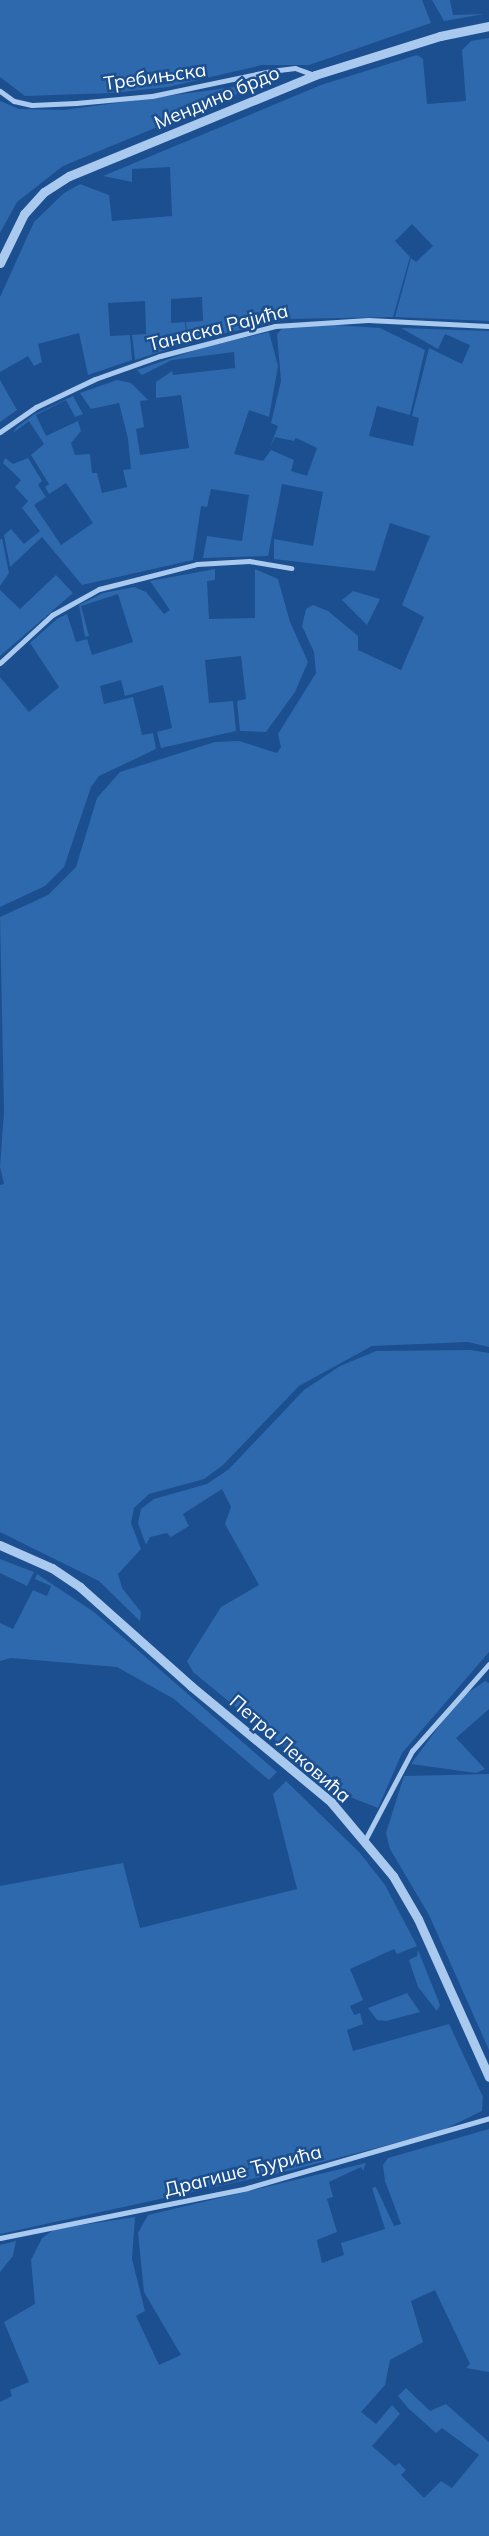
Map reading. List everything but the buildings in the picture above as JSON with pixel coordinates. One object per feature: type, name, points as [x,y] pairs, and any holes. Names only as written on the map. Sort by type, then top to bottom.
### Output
[{"type":"street","name":"Мендино брдо","points":[[0,263],[24,214],[44,192],[70,176],[315,75],[432,38],[489,26]]},
{"type":"street","name":"Требињска","points":[[0,91],[14,102],[32,105],[152,96],[271,71],[295,68],[315,75]]},
{"type":"street","name":"Танаска Рајића","points":[[0,432],[36,407],[95,379],[160,356],[275,326],[368,320],[489,326]]},
{"type":"street","points":[[0,663],[52,615],[98,589],[197,564],[249,561],[291,568]]},
{"type":"street","name":"Петра Лековића","points":[[0,1546],[52,1568],[80,1587],[191,1686],[331,1802],[364,1840],[418,1919],[489,2077]]},
{"type":"street","points":[[364,1840],[412,1751],[489,1664]]},
{"type":"street","name":"Драгише Ђурића","points":[[0,2238],[247,2188],[489,2118]]},
{"type":"shaded area","points":[[0,0],[422,0],[431,23],[309,65],[262,65],[168,87],[113,93],[25,96],[0,77]]},
{"type":"shaded area","points":[[432,0],[450,0],[453,15],[484,14],[444,21]]},
{"type":"shaded area","points":[[489,38],[489,321],[395,317],[411,258],[416,262],[433,246],[412,224],[395,241],[410,257],[393,317],[288,319],[188,342],[186,322],[203,321],[202,297],[171,299],[171,323],[185,322],[187,343],[135,360],[132,335],[146,334],[145,301],[108,303],[110,336],[130,335],[132,360],[88,375],[79,333],[38,344],[42,362],[34,366],[28,356],[0,372],[0,297],[34,222],[64,193],[80,184],[109,195],[112,221],[172,216],[170,167],[132,169],[132,182],[103,176],[321,85],[417,55],[423,59],[427,104],[466,101],[462,50],[471,41]]},
{"type":"shaded area","points":[[264,83],[63,166],[17,202],[0,233],[0,101],[19,109],[64,110]]},
{"type":"shaded area","points":[[334,325],[380,328],[425,350],[410,415],[377,406],[369,436],[413,446],[419,418],[412,416],[429,348],[462,364],[470,345],[445,334],[438,349],[401,328],[489,331],[489,1347],[468,1342],[372,1346],[299,1386],[223,1465],[204,1479],[149,1494],[134,1508],[131,1523],[141,1549],[118,1574],[122,1588],[141,1612],[140,1621],[99,1581],[0,1532],[0,1185],[4,1184],[0,1167],[4,1112],[0,917],[48,895],[76,867],[97,798],[120,772],[215,742],[239,741],[277,753],[281,747],[278,734],[316,673],[314,652],[302,626],[306,609],[313,605],[328,611],[358,636],[358,650],[401,670],[424,617],[402,605],[430,536],[390,523],[375,571],[274,559],[274,539],[313,546],[323,492],[282,484],[268,556],[203,558],[207,536],[242,541],[249,495],[211,489],[207,507],[201,506],[193,560],[82,585],[42,537],[10,567],[4,535],[11,529],[24,544],[40,531],[22,508],[28,501],[15,487],[21,480],[3,463],[5,458],[13,464],[28,458],[42,481],[38,485],[46,497],[34,505],[61,545],[93,523],[66,483],[49,494],[45,487],[49,484],[31,455],[44,444],[29,421],[13,433],[16,428],[33,415],[73,396],[83,414],[75,417],[66,400],[36,415],[46,436],[78,421],[81,431],[71,443],[75,455],[90,454],[92,473],[97,473],[102,493],[127,487],[123,470],[131,469],[128,439],[119,403],[91,409],[80,393],[117,380],[131,383],[148,400],[140,401],[144,427],[136,429],[140,455],[189,448],[181,395],[156,398],[156,382],[172,371],[173,375],[235,368],[234,352],[172,360],[142,375],[137,370],[204,347],[269,332],[278,366],[269,417],[249,410],[234,454],[263,461],[271,450],[294,460],[291,471],[307,476],[317,448],[296,438],[294,441],[275,437],[270,447],[278,426],[271,423],[281,381],[277,334],[284,327]]},
{"type":"shaded area","points":[[0,380],[17,410],[0,422]]},
{"type":"shaded area","points":[[2,538],[9,573],[0,586],[0,540]]},
{"type":"shaded area","points":[[215,569],[215,580],[207,581],[209,619],[255,618],[255,569],[278,579],[290,622],[308,662],[295,692],[266,732],[240,731],[237,701],[246,699],[241,656],[205,660],[209,703],[233,701],[236,731],[161,748],[157,732],[172,728],[163,685],[125,696],[121,680],[100,686],[104,704],[133,697],[142,735],[153,733],[156,749],[99,776],[91,787],[64,867],[45,886],[0,907],[0,677],[29,712],[59,687],[30,643],[57,619],[67,614],[76,642],[87,639],[92,655],[133,642],[118,594],[81,606],[89,636],[85,637],[79,605],[103,593],[134,587],[146,592],[164,614],[170,610],[150,581]]},
{"type":"shaded area","points":[[56,575],[73,593],[0,656],[0,590],[20,609]]},
{"type":"shaded area","points":[[353,591],[380,599],[367,625],[342,600]]},
{"type":"shaded area","points":[[471,1350],[489,1353],[489,1652],[402,1753],[378,1808],[340,1793],[193,1672],[187,1661],[221,1607],[259,1585],[225,1524],[231,1507],[222,1489],[183,1514],[189,1526],[171,1537],[167,1533],[150,1537],[146,1545],[138,1523],[141,1509],[154,1499],[207,1484],[229,1469],[304,1390],[340,1366],[376,1351]]},
{"type":"shaded area","points":[[0,1559],[34,1572],[27,1586],[0,1573]]},
{"type":"shaded area","points":[[37,1574],[94,1612],[277,1772],[269,1780],[174,1699],[117,1667],[11,1658],[0,1661],[0,1623],[13,1629],[33,1590],[47,1596],[51,1586],[35,1579]]},
{"type":"shaded area","points":[[485,1681],[489,1683],[489,1709],[456,1738],[485,1769],[476,1773],[411,1764],[459,1699]]},
{"type":"shaded area","points":[[489,1774],[489,2050],[429,1915],[390,1849],[386,1833],[404,1776]]},
{"type":"shaded area","points":[[286,1781],[360,1853],[385,1885],[417,1946],[397,1954],[394,1949],[350,1969],[363,2000],[350,2006],[354,2015],[360,2013],[363,2024],[347,2030],[353,2051],[449,2024],[483,2097],[482,2111],[441,2131],[288,2171],[0,2234],[0,1886],[123,1863],[140,1928],[297,1889],[273,1794]]},
{"type":"shaded area","points":[[418,1950],[440,2005],[437,2011],[418,1987],[409,1960],[417,1956]]},
{"type":"shaded area","points":[[407,1993],[420,2012],[386,2021],[377,2020],[368,2008]]},
{"type":"shaded area","points":[[489,2129],[489,2372],[466,2368],[470,2364],[435,2290],[411,2301],[423,2342],[390,2360],[385,2385],[361,2412],[376,2424],[392,2405],[400,2414],[372,2446],[395,2466],[399,2463],[406,2470],[401,2475],[424,2498],[441,2481],[452,2488],[479,2455],[442,2428],[436,2433],[408,2408],[398,2396],[406,2388],[430,2411],[446,2404],[489,2442],[489,2536],[0,2536],[0,2402],[12,2396],[10,2390],[29,2382],[4,2322],[35,2304],[31,2260],[42,2238],[55,2229],[135,2217],[132,2259],[145,2311],[136,2316],[159,2365],[181,2355],[144,2292],[138,2233],[148,2215],[366,2163],[363,2171],[361,2167],[329,2182],[333,2197],[327,2199],[337,2232],[317,2240],[322,2263],[344,2255],[341,2243],[385,2229],[372,2188],[376,2187],[394,2226],[401,2224],[385,2181],[383,2165],[388,2158]]},
{"type":"shaded area","points":[[16,2241],[13,2256],[0,2272],[0,2245]]}]
